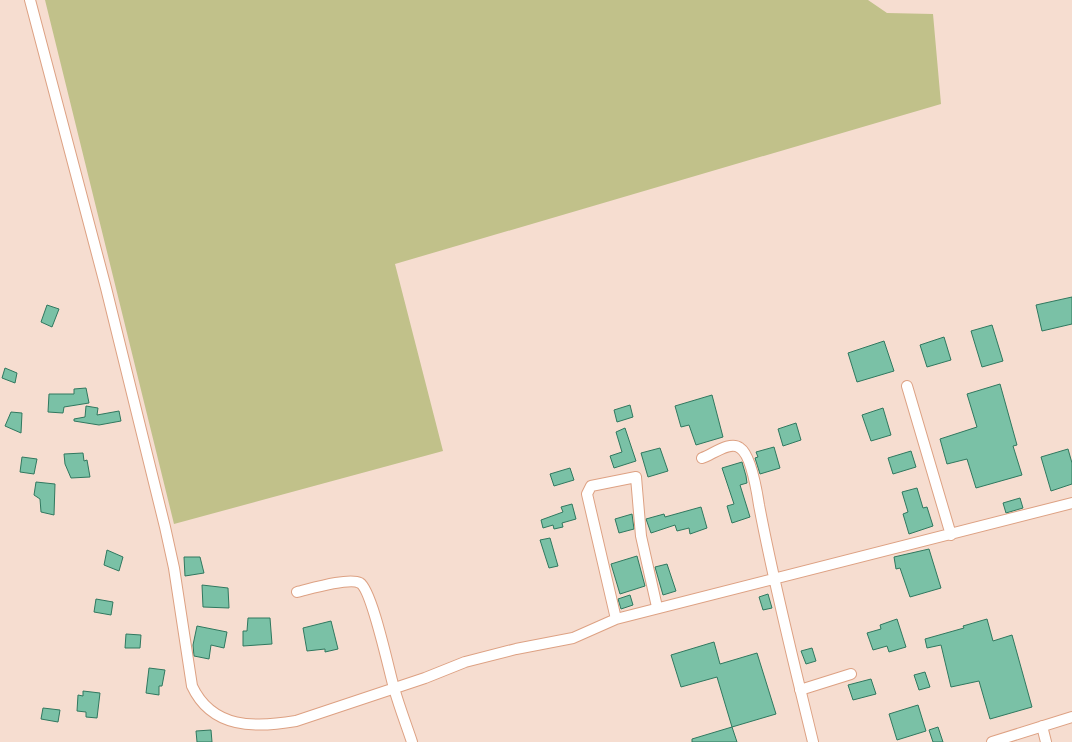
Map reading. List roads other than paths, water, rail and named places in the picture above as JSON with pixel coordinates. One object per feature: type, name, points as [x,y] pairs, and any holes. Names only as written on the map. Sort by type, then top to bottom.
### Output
[{"type":"street","points":[[30,0],[106,288],[165,527],[174,568],[190,674],[198,698],[208,710],[225,720],[236,723],[276,724],[296,721],[425,678],[465,662],[516,649],[573,638],[616,619],[657,607],[951,535],[1072,503]]},
{"type":"street","points":[[907,386],[951,535]]},
{"type":"street","points":[[702,458],[733,445],[741,448],[747,457],[757,494],[773,578],[813,742]]},
{"type":"street","points":[[616,619],[587,494],[591,486],[636,477],[641,536],[657,607]]},
{"type":"street","points":[[297,592],[349,581],[360,583],[363,586],[375,617],[394,688],[412,742]]},
{"type":"street","points":[[800,690],[851,674]]},
{"type":"street","points":[[992,742],[1072,717]]},
{"type":"street","points":[[1042,726],[1046,742]]}]
